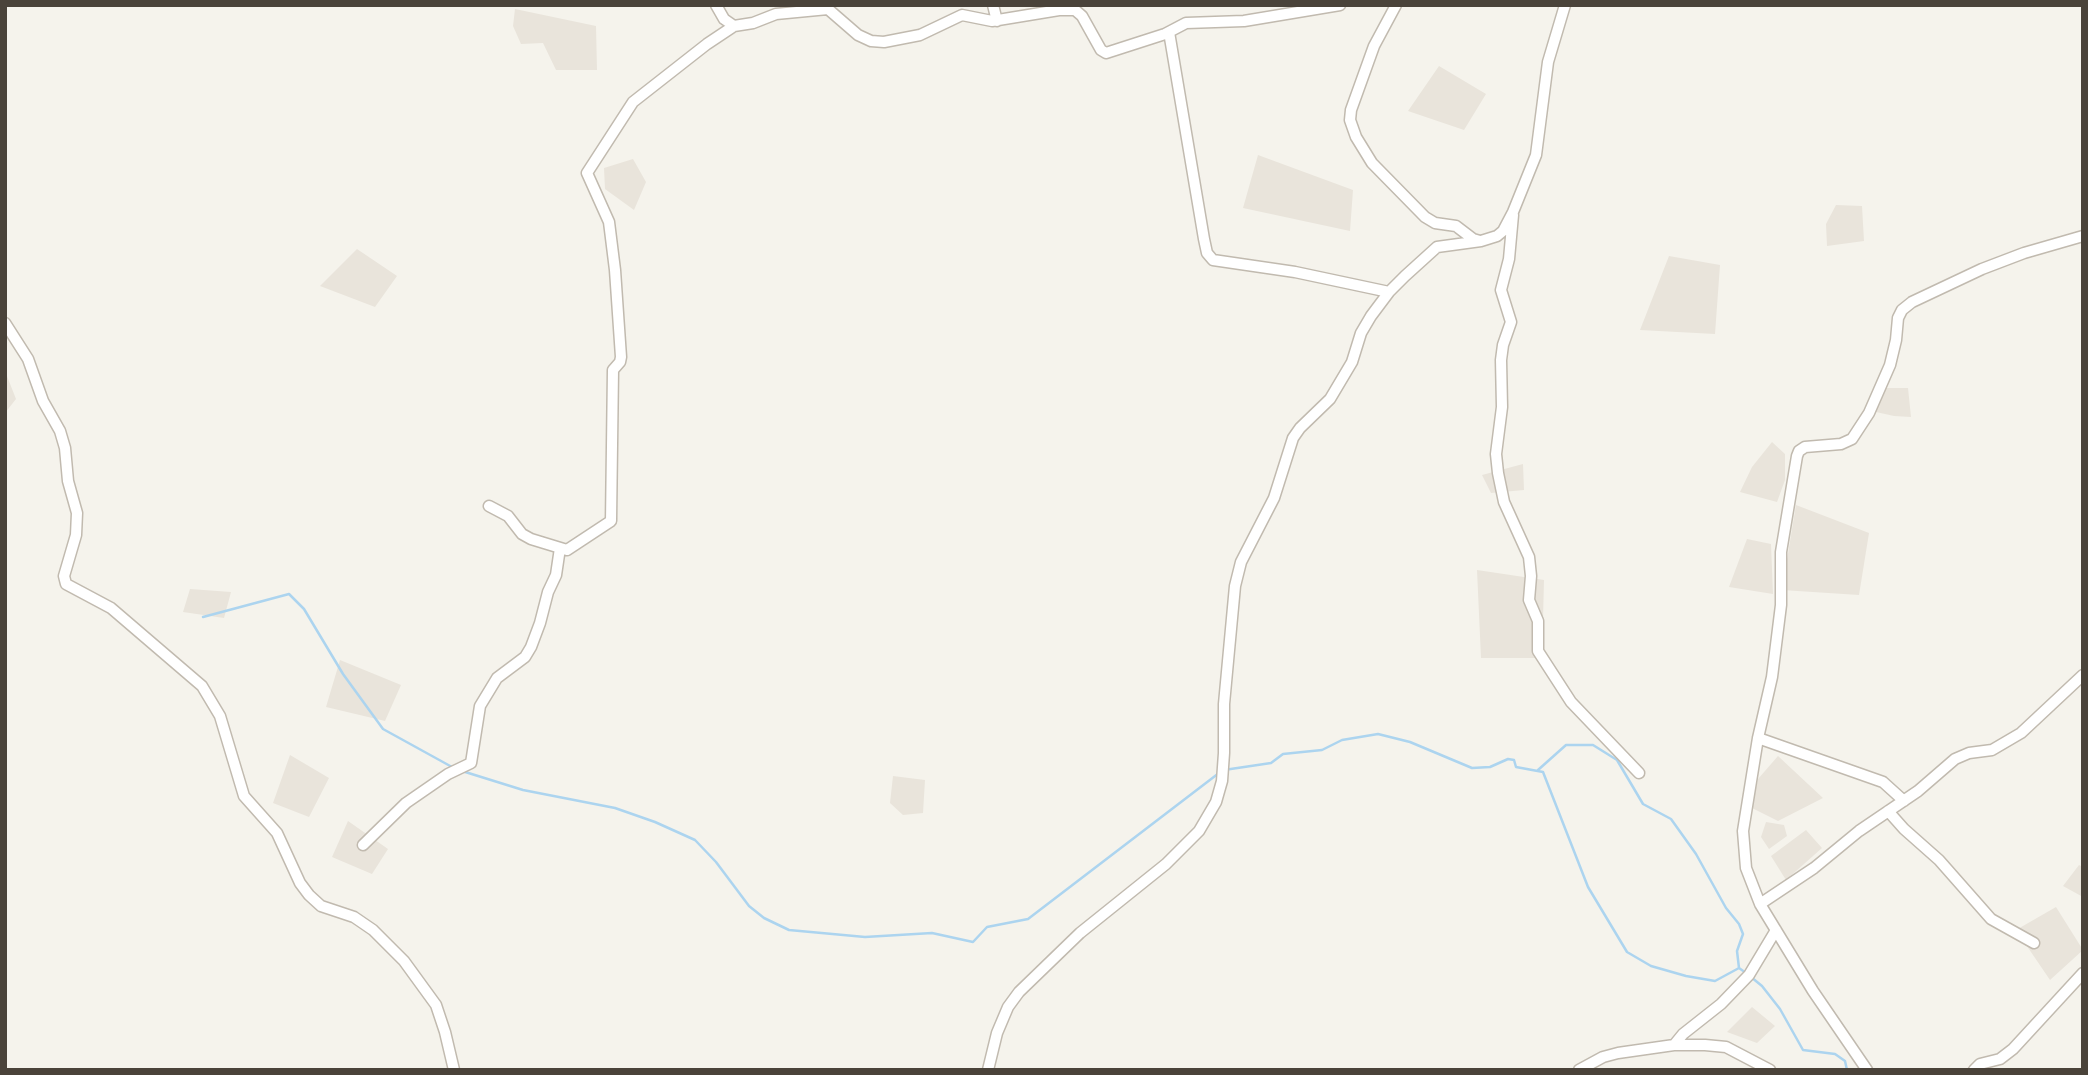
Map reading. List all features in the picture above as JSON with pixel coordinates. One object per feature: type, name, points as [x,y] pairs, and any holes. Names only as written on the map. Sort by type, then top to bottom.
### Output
[{"type":"street","points":[[716,5],[724,19],[734,26]]},
{"type":"street","points":[[993,5],[997,21]]},
{"type":"street","points":[[489,506],[508,516],[522,534],[531,539],[569,550],[610,523],[613,370],[621,357],[609,222],[589,180],[588,169],[633,102],[734,26],[743,26],[776,14],[803,9],[828,9],[858,35],[871,41],[884,42],[920,35],[962,15],[997,21],[1059,10],[1075,10],[1082,16],[1101,50],[1106,53],[1169,32],[1186,23],[1244,21],[1340,5]]},
{"type":"street","points":[[1396,5],[1374,47],[1351,110],[1350,120],[1356,137],[1372,163],[1425,217],[1435,223],[1456,226],[1481,242]]},
{"type":"street","points":[[988,1070],[997,1033],[1008,1007],[1019,992],[1080,933],[1166,864],[1199,831],[1216,802],[1222,781],[1224,704],[1235,586],[1241,562],[1273,498],[1293,438],[1338,387],[1352,362],[1362,333],[1389,292],[1432,250],[1481,242],[1503,231],[1536,155],[1548,62],[1565,5]]},
{"type":"street","points":[[1169,32],[1207,253],[1213,260],[1316,276],[1389,292]]},
{"type":"street","points":[[1513,212],[1509,259],[1501,290],[1511,322],[1501,360],[1502,407],[1496,454],[1497,474],[1504,502],[1529,557],[1529,600],[1538,621],[1538,651],[1571,702],[1639,773]]},
{"type":"street","points":[[1867,1070],[1813,991],[1760,904],[1746,868],[1743,831],[1758,738],[1772,677],[1780,615],[1781,552],[1799,451],[1805,447],[1842,444],[1852,439],[1869,413],[1890,365],[1898,318],[1902,310],[1912,302],[1992,265],[2083,236]]},
{"type":"street","points":[[5,323],[28,359],[43,401],[60,431],[65,448],[68,481],[77,513],[76,535],[64,576],[66,584],[111,608],[202,686],[220,716],[244,796],[277,834],[300,883],[321,906],[354,917],[373,930],[404,961],[436,1005],[454,1070]]},
{"type":"street","points":[[363,845],[406,803],[448,774],[471,763],[480,706],[493,682],[524,657],[531,647],[547,593],[556,575],[560,548]]},
{"type":"street","points":[[1760,904],[1814,868],[1938,776],[1955,758],[1992,750],[2021,733],[2083,676]]},
{"type":"street","points":[[2072,684],[2083,690]]},
{"type":"street","points":[[1758,738],[1884,782],[1904,801]]},
{"type":"street","points":[[1888,811],[1939,860],[1991,919],[2034,943]]},
{"type":"street","points":[[1674,1045],[1749,975],[1776,930]]},
{"type":"street","points":[[1974,1070],[1980,1065],[2000,1059],[2027,1037],[2083,973]]},
{"type":"street","points":[[1579,1070],[1603,1057],[1618,1053],[1674,1045],[1726,1047],[1770,1070]]},
{"type":"shaded area","points":[[515,9],[596,26],[597,70],[556,70],[543,43],[521,44],[513,26]]},
{"type":"shaded area","points":[[1439,66],[1486,94],[1464,130],[1408,111]]},
{"type":"shaded area","points":[[1258,155],[1353,190],[1350,231],[1243,208]]},
{"type":"shaded area","points":[[633,159],[646,182],[634,210],[605,189],[604,168]]},
{"type":"shaded area","points":[[1836,205],[1862,206],[1864,241],[1827,246],[1826,224]]},
{"type":"shaded area","points":[[357,249],[397,276],[375,307],[320,286]]},
{"type":"shaded area","points":[[1669,256],[1720,265],[1715,334],[1640,330]]},
{"type":"shaded area","points":[[5,371],[16,399],[5,413]]},
{"type":"shaded area","points":[[1884,388],[1908,388],[1911,417],[1876,412]]},
{"type":"shaded area","points":[[1772,442],[1785,454],[1785,480],[1777,502],[1740,492],[1752,467]]},
{"type":"shaded area","points":[[1523,464],[1524,490],[1491,493],[1482,475]]},
{"type":"shaded area","points":[[1796,505],[1869,533],[1859,595],[1782,590]]},
{"type":"shaded area","points":[[1747,539],[1771,544],[1773,594],[1729,587]]},
{"type":"shaded area","points":[[1477,570],[1544,580],[1542,658],[1481,658]]},
{"type":"shaded area","points":[[190,589],[231,592],[224,618],[183,612]]},
{"type":"shaded area","points":[[340,660],[401,685],[385,721],[326,707]]},
{"type":"shaded area","points":[[290,755],[329,778],[309,817],[273,803]]},
{"type":"shaded area","points":[[1778,756],[1823,798],[1778,821],[1752,808],[1758,779]]},
{"type":"shaded area","points":[[893,776],[925,780],[923,813],[903,815],[890,803]]},
{"type":"shaded area","points":[[348,821],[388,849],[372,874],[332,857]]},
{"type":"shaded area","points":[[1766,822],[1784,825],[1787,836],[1769,849],[1761,837]]},
{"type":"shaded area","points":[[1806,830],[1822,848],[1786,880],[1771,856]]},
{"type":"shaded area","points":[[2079,865],[2083,867],[2083,897],[2063,886]]},
{"type":"shaded area","points":[[2056,907],[2083,950],[2050,980],[2016,930]]},
{"type":"shaded area","points":[[1752,1007],[1775,1026],[1757,1043],[1727,1032]]},
{"type":"waterway","points":[[203,617],[289,594],[304,609],[343,674],[383,729],[452,767]]},
{"type":"waterway","points":[[1224,770],[1271,763],[1283,754],[1322,750],[1342,740],[1378,734],[1410,742],[1472,768],[1490,767],[1508,759],[1514,760],[1516,767],[1543,772],[1588,887],[1627,952],[1651,966],[1686,976],[1715,981],[1739,968],[1746,973]]},
{"type":"waterway","points":[[1538,770],[1566,745],[1593,745],[1617,760],[1643,804],[1671,819],[1696,854],[1726,908],[1739,924],[1743,934],[1737,951],[1739,968]]},
{"type":"waterway","points":[[462,771],[523,790],[615,808],[695,840],[716,862],[749,906],[764,918],[789,930],[865,937],[932,933],[973,942],[987,927],[1028,919],[1219,773]]},
{"type":"waterway","points":[[1751,977],[1762,986],[1780,1009],[1803,1050],[1835,1054],[1845,1061],[1847,1070]]}]
